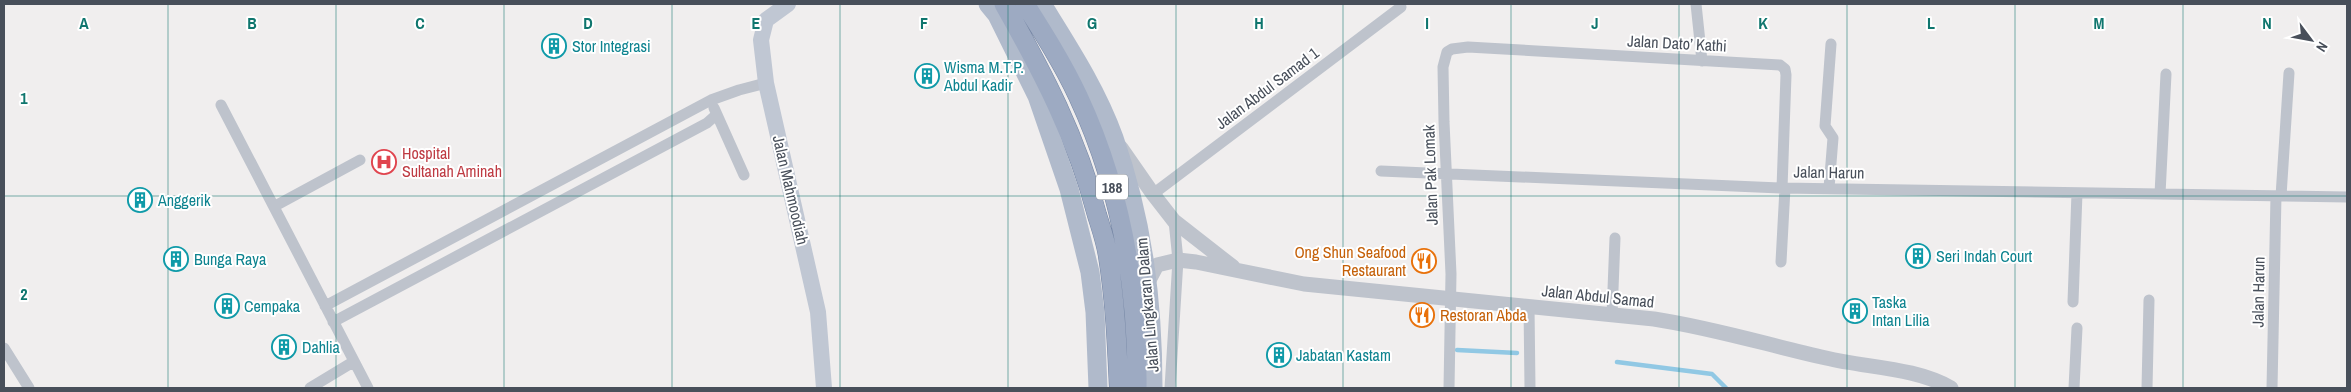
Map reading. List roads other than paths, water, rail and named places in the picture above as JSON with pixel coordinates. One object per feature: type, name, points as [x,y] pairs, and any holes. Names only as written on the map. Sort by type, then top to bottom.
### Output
[{"type":"highway","name":"Jalan Lingkaran Dalam","points":[[1004,4],[1038,63],[1062,112],[1088,181],[1108,254],[1117,333],[1119,388]]},
{"type":"highway","name":"Jalan Lingkaran Dalam","points":[[1026,4],[1053,48],[1078,96],[1108,170],[1125,233],[1133,291],[1138,388]]},
{"type":"main road","name":"Jalan Mahmoodiah","points":[[788,4],[770,15],[763,25],[761,40],[766,83],[818,312],[824,388]]},
{"type":"main road","points":[[988,4],[996,15],[1037,96],[1069,190],[1090,272],[1095,312],[1098,388]]},
{"type":"main road","name":"Jalan Lingkaran Dalam","points":[[1042,4],[1074,55],[1114,136],[1140,226],[1153,338],[1153,388]]},
{"type":"street","points":[[1696,4],[1702,61]]},
{"type":"street","name":"Jalan Abdul Samad 1","points":[[1153,194],[1400,7]]},
{"type":"street","points":[[1829,188],[1833,138],[1825,126],[1831,44]]},
{"type":"street","name":"Jalan Dato’ Kathi","points":[[1447,52],[1452,49],[1468,47],[1774,64],[1785,69],[1784,188]]},
{"type":"street","name":"Jalan Pak Lomak","points":[[1447,52],[1443,66],[1450,298],[1449,388]]},
{"type":"street","points":[[2279,196],[2289,73]]},
{"type":"street","points":[[2160,194],[2166,74]]},
{"type":"street","points":[[325,306],[711,100],[766,83]]},
{"type":"street","points":[[711,100],[744,175]]},
{"type":"street","points":[[221,105],[368,388]]},
{"type":"street","points":[[333,322],[707,123],[716,115]]},
{"type":"street","name":"Jalan Abdul Samad","points":[[1114,136],[1153,194],[1174,221],[1236,269]]},
{"type":"street","points":[[275,206],[360,160]]},
{"type":"street","name":"Jalan Harun","points":[[1381,171],[1445,172],[1784,188],[2347,197]]},
{"type":"street","points":[[1781,262],[1784,188]]},
{"type":"street","points":[[2073,302],[2077,192]]},
{"type":"street","name":"Jalan Harun","points":[[2272,388],[2279,196]]},
{"type":"street","points":[[1170,388],[1178,260],[1174,221]]},
{"type":"street","points":[[1612,315],[1615,238]]},
{"type":"street","name":"Jalan Abdul Samad","points":[[1148,282],[1157,265],[1178,260],[1236,269],[1304,284],[1531,306],[1702,326],[1826,358],[1925,377],[1951,388]]},
{"type":"street","points":[[2146,388],[2149,300]]},
{"type":"street","points":[[1530,388],[1531,306]]},
{"type":"street","points":[[2074,388],[2077,328]]},
{"type":"street","points":[[4,348],[29,388]]},
{"type":"street","points":[[310,388],[354,362]]},
{"type":"waterway","points":[[1457,350],[1517,353]]},
{"type":"waterway","points":[[1617,362],[1712,374],[1726,388]]},
{"type":"place","name":"Stor Integrasi","points":[[554,46]]},
{"type":"place","name":"Wisma M.T.P. Abdul Kadir","points":[[927,76]]},
{"type":"place","name":"Hospital Sultanah Aminah","points":[[384,162]]},
{"type":"place","name":"Anggerik","points":[[140,200]]},
{"type":"place","name":"Seri Indah Court","points":[[1918,256]]},
{"type":"place","name":"Bunga Raya","points":[[176,259]]},
{"type":"place","name":"Ong Shun Seafood Restaurant","points":[[1424,261]]},
{"type":"place","name":"Cempaka","points":[[227,306]]},
{"type":"place","name":"Taska Intan Lilia","points":[[1855,311]]},
{"type":"place","name":"Restoran Abda","points":[[1422,315]]},
{"type":"place","name":"Dahlia","points":[[284,347]]},
{"type":"place","name":"Jabatan Kastam","points":[[1279,355]]}]
